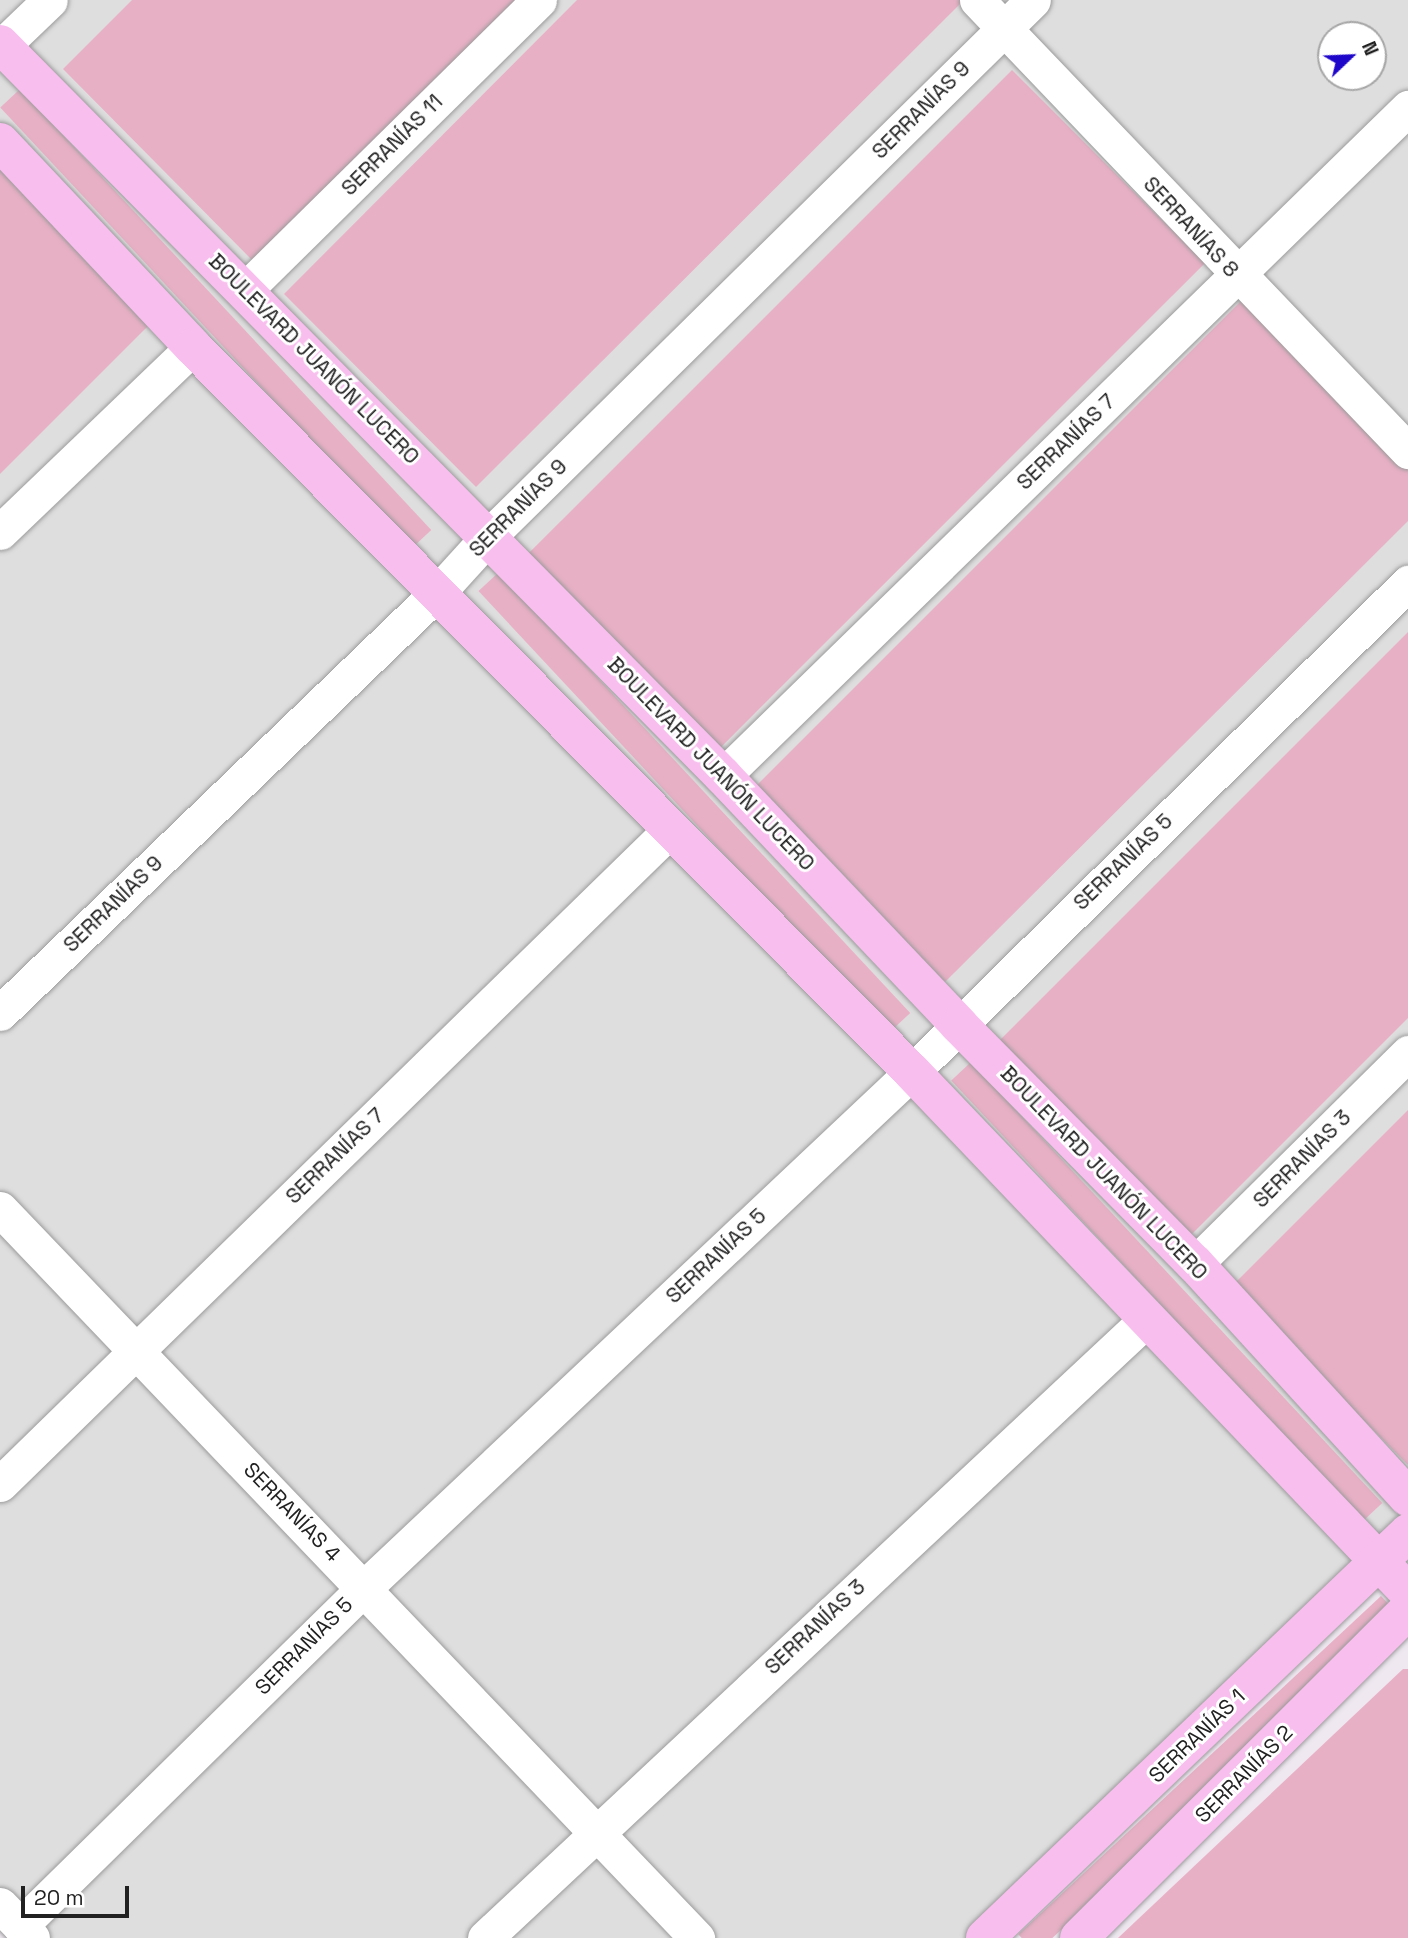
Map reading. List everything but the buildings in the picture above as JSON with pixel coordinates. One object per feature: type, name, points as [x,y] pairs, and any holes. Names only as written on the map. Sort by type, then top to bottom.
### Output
[{"type":"main road","name":"BOULEVARD JUANÓN LUCERO","points":[[1,46],[490,536],[723,776],[958,1024],[1195,1265],[1408,1497]]},
{"type":"main road","points":[[0,142],[193,346],[439,591],[670,830],[912,1072],[1408,1592]]},
{"type":"main road","name":"SERRANÍAS 1","points":[[985,1938],[1379,1564],[1408,1533]]},
{"type":"main road","name":"SERRANÍAS 2","points":[[1079,1938],[1408,1610]]},
{"type":"street","points":[[1,46],[50,0]]},
{"type":"street","name":"SERRANÍAS 11","points":[[245,290],[539,0]]},
{"type":"street","name":"SERRANÍAS 8","points":[[977,0],[1408,452]]},
{"type":"street","name":"SERRANÍAS 9","points":[[0,1013],[439,591],[490,536],[1033,0]]},
{"type":"street","name":"SERRANÍAS 7","points":[[723,776],[1408,108]]},
{"type":"street","points":[[0,532],[193,346]]},
{"type":"street","name":"SERRANÍAS 5","points":[[18,1923],[364,1588],[912,1072],[1408,583]]},
{"type":"street","name":"SERRANÍAS 7","points":[[0,1484],[670,830]]},
{"type":"street","name":"SERRANÍAS 3","points":[[1195,1265],[1408,1053]]},
{"type":"street","name":"SERRANÍAS 4","points":[[0,1209],[596,1829],[697,1938]]},
{"type":"street","name":"SERRANÍAS 3","points":[[485,1938],[596,1829],[1147,1319]]},
{"type":"shaded area","points":[[0,0],[1408,0],[1408,1527],[982,1938],[18,1938],[0,1922]]},
{"type":"shaded area","points":[[132,0],[518,0],[255,263],[63,69]]},
{"type":"shaded area","points":[[577,0],[964,0],[476,487],[284,294]]},
{"type":"shaded area","points":[[1012,70],[1205,263],[716,752],[523,559]]},
{"type":"shaded area","points":[[20,89],[431,530],[411,548],[0,107]]},
{"type":"shaded area","points":[[0,164],[154,320],[0,474]]},
{"type":"shaded area","points":[[1241,301],[1408,469],[1408,521],[945,982],[753,789]]},
{"type":"shaded area","points":[[499,572],[910,1013],[890,1032],[479,591]]},
{"type":"shaded area","points":[[1408,632],[1408,1018],[1186,1240],[994,1046]]},
{"type":"shaded area","points":[[971,1062],[1382,1503],[1362,1521],[951,1080]]},
{"type":"shaded area","points":[[1408,1110],[1408,1465],[1231,1287]]},
{"type":"shaded area","points":[[1381,1596],[1399,1615],[1052,1938],[1022,1938],[1018,1934]]},
{"type":"shaded area","points":[[1403,1669],[1408,1669],[1408,1938],[1118,1938]]}]
